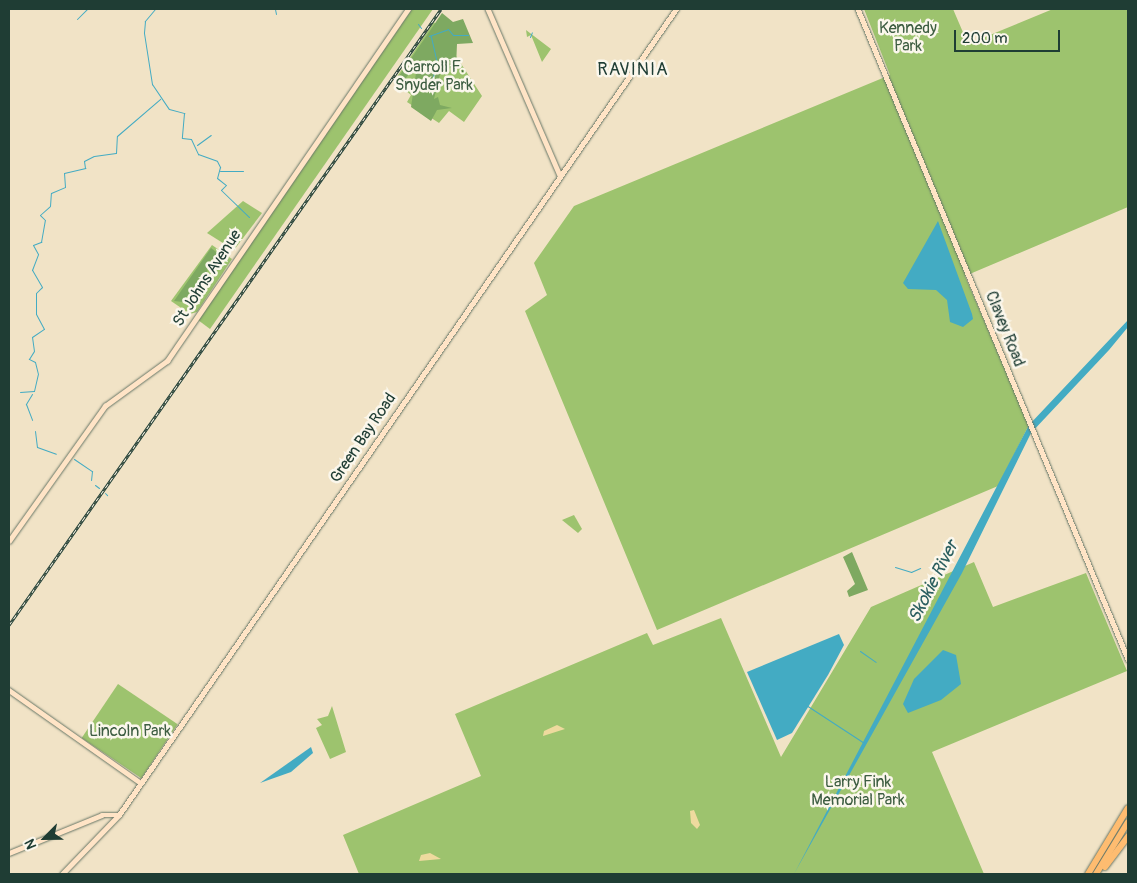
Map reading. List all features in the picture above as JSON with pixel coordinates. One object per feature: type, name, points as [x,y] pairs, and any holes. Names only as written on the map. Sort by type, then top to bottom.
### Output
[{"type":"highway","points":[[1088,874],[1128,808]]},
{"type":"highway","points":[[1096,874],[1128,822]]},
{"type":"highway","points":[[1100,874],[1128,836]]},
{"type":"main road","name":"St Johns Avenue","points":[[9,541],[105,406],[167,361],[408,9]]},
{"type":"main road","points":[[488,9],[560,175]]},
{"type":"main road","name":"Green Bay Road","points":[[62,874],[119,815],[676,9]]},
{"type":"main road","name":"Clavey Road","points":[[858,9],[1128,659]]},
{"type":"main road","points":[[9,690],[141,783]]},
{"type":"main road","points":[[9,853],[102,815],[119,815]]},
{"type":"green space","points":[[412,9],[433,9],[210,329],[198,320]]},
{"type":"green space","name":"Kennedy Park","points":[[864,9],[953,9],[968,44],[1053,9],[1128,9],[1128,207],[965,276],[1029,425],[998,486],[657,630],[525,311],[547,295],[534,263],[574,206],[890,75]]},
{"type":"green space","points":[[442,13],[453,22],[463,19],[473,43],[457,44],[456,67],[441,70],[434,99],[438,97],[440,105],[452,108],[437,110],[431,121],[411,107],[416,73],[411,71],[401,85],[397,79]]},
{"type":"green space","name":"Carroll F. Snyder Park","points":[[434,22],[482,96],[464,122],[449,111],[439,123],[407,102],[411,95],[394,81]]},
{"type":"green space","points":[[526,30],[551,49],[542,62],[531,35],[527,37]]},
{"type":"green space","points":[[243,201],[262,213],[234,250],[207,233]]},
{"type":"green space","points":[[212,245],[232,259],[197,312],[190,314],[171,301]]},
{"type":"green space","points":[[211,248],[224,258],[221,267],[208,269],[201,289],[191,291],[183,302],[174,301]]},
{"type":"green space","points":[[574,515],[582,529],[578,533],[562,520]]},
{"type":"green space","points":[[852,552],[868,590],[849,597],[847,591],[855,584],[843,557]]},
{"type":"green space","name":"Larry Fink Memorial Park","points":[[974,562],[993,607],[1086,573],[1127,671],[932,752],[984,874],[359,874],[343,835],[481,776],[455,714],[647,633],[653,645],[721,618],[781,757],[871,607]]},
{"type":"green space","name":"Lincoln Park","points":[[118,684],[178,724],[141,778],[82,738]]},
{"type":"green space","points":[[332,706],[346,752],[330,759],[316,728],[322,725],[317,719],[328,716]]},
{"type":"sand","points":[[557,725],[565,729],[543,736],[544,731]]},
{"type":"sand","points":[[694,810],[700,825],[697,829],[691,823],[690,811]]},
{"type":"sand","points":[[430,853],[441,859],[419,861],[421,855]]},
{"type":"water","points":[[938,221],[972,314],[973,319],[963,327],[950,322],[947,300],[936,290],[908,289],[903,283]]},
{"type":"water","points":[[1128,320],[1128,327],[1109,350],[1031,433],[962,573],[794,874],[1029,425]]},
{"type":"water","points":[[839,634],[844,645],[828,675],[792,733],[777,740],[747,672]]},
{"type":"water","points":[[943,650],[956,655],[961,684],[941,700],[908,713],[903,704],[914,679]]},
{"type":"water","points":[[311,747],[313,753],[291,772],[260,783]]},
{"type":"waterway","points":[[77,19],[87,9]]},
{"type":"waterway","points":[[155,9],[145,21],[144,33],[152,84],[169,109],[184,113],[182,138],[191,139],[198,154],[217,161],[220,167],[217,178],[226,185],[221,190],[249,217]]},
{"type":"waterway","points":[[275,9],[276,14]]},
{"type":"waterway","points":[[418,24],[421,28]]},
{"type":"waterway","points":[[429,36],[448,29],[453,35],[468,35]]},
{"type":"waterway","points":[[530,37],[532,32]]},
{"type":"waterway","points":[[430,87],[437,63],[431,36]]},
{"type":"waterway","points":[[20,392],[34,391],[38,374],[35,362],[29,359],[34,351],[32,337],[44,329],[36,314],[36,293],[42,287],[32,270],[38,254],[33,245],[41,242],[45,220],[40,215],[50,206],[51,193],[65,187],[64,173],[85,168],[84,161],[94,156],[116,153],[117,136],[160,99]]},
{"type":"waterway","points":[[197,145],[211,135]]},
{"type":"waterway","points":[[220,171],[243,171]]},
{"type":"waterway","points":[[32,394],[26,404],[32,420]]},
{"type":"waterway","points":[[35,431],[37,447],[56,454]]},
{"type":"waterway","points":[[74,459],[92,471],[91,480]]},
{"type":"waterway","points":[[95,485],[99,488]]},
{"type":"waterway","name":"Skokie River","points":[[895,567],[911,572],[920,568]]},
{"type":"waterway","points":[[860,651],[876,662]]},
{"type":"waterway","points":[[806,705],[864,743]]},
{"type":"railway","points":[[9,625],[441,9]]},
{"type":"district","name":"RAVINIA","points":[[633,70]]}]
